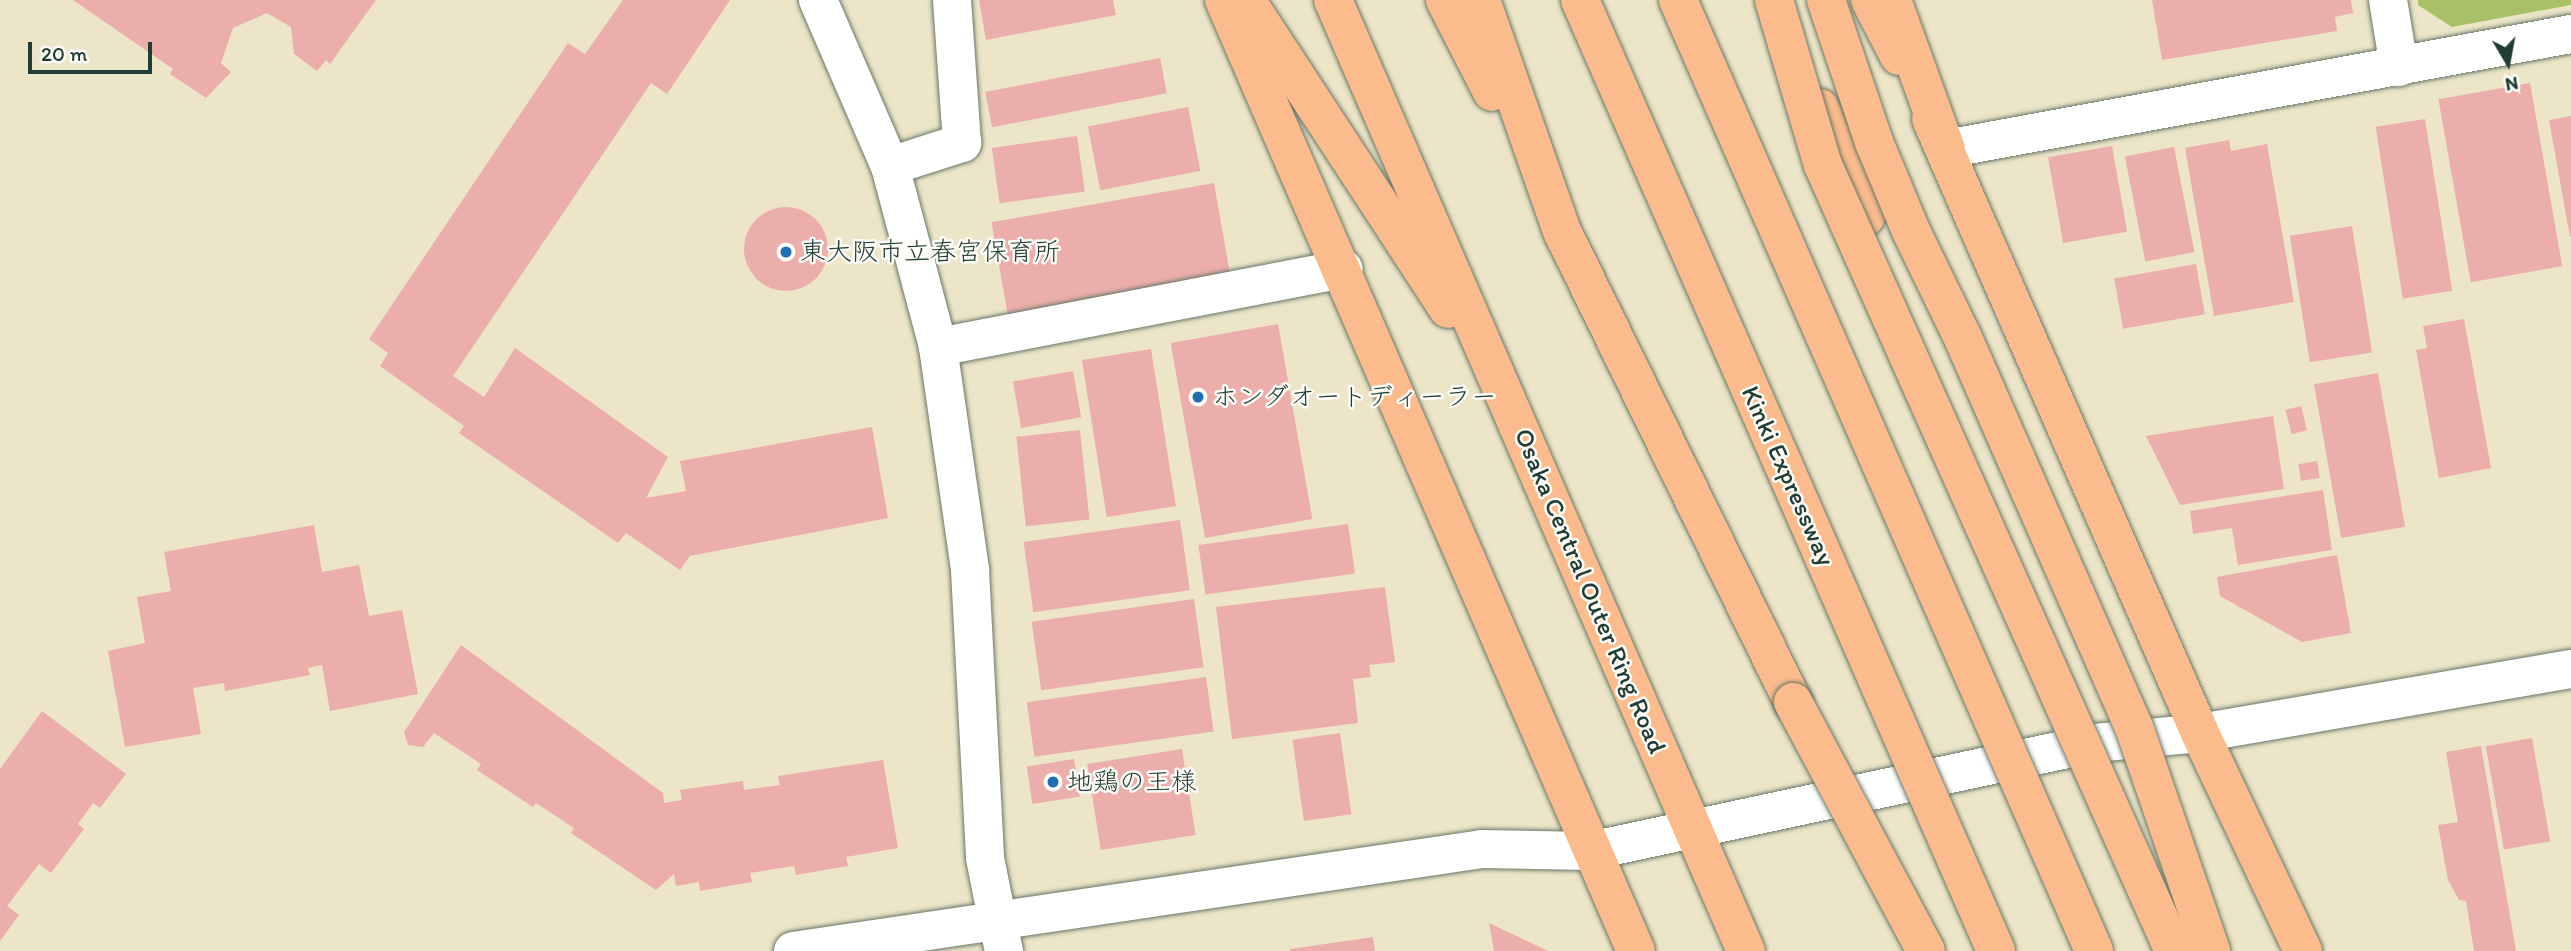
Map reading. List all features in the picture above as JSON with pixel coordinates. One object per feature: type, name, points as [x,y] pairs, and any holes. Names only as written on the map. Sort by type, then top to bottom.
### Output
[{"type":"main road","points":[[1224,0],[1344,269],[1590,851],[1636,951]]},
{"type":"main road","points":[[1246,0],[1446,306],[1488,356]]},
{"type":"main road","name":"Osaka Central Outer Ring Road","points":[[1333,0],[1746,951]]},
{"type":"main road","points":[[1445,0],[1562,231],[1793,702],[1926,951]]},
{"type":"main road","points":[[1481,0],[1562,231]]},
{"type":"main road","name":"Kinki Expressway","points":[[1580,0],[1996,951]]},
{"type":"main road","points":[[1678,0],[2094,951]]},
{"type":"main road","points":[[1774,0],[2185,951]]},
{"type":"main road","points":[[1774,0],[1823,165],[2174,951]]},
{"type":"main road","points":[[1826,0],[1874,142],[1911,232],[1964,338],[2134,727],[2211,951]]},
{"type":"main road","points":[[1870,0],[1946,149],[2200,733],[2303,951]]},
{"type":"main road","points":[[1892,0],[1946,149]]},
{"type":"street","points":[[818,0],[890,166],[938,347],[970,570],[985,858],[1001,937]]},
{"type":"street","points":[[890,166],[962,143],[952,0]]},
{"type":"street","points":[[2388,0],[2399,66]]},
{"type":"street","points":[[1946,149],[2571,34]]},
{"type":"street","points":[[938,347],[1344,269]]},
{"type":"street","points":[[793,951],[1001,937],[1482,849],[1590,851],[2095,743],[2200,733],[2571,669]]},
{"type":"green space","points":[[2418,0],[2571,0],[2571,5],[2452,27],[2418,5]]},
{"type":"building","points":[[73,0],[376,0],[330,64],[326,60],[317,71],[294,54],[291,27],[267,13],[233,28],[221,63],[231,72],[206,98],[170,74],[173,69]]},
{"type":"building","points":[[623,0],[730,0],[667,94],[651,83],[453,376],[484,397],[515,348],[668,457],[646,498],[686,491],[680,461],[872,427],[888,518],[690,556],[680,570],[626,533],[618,543],[459,433],[464,426],[380,366],[388,353],[369,339],[568,43],[585,54]]},
{"type":"building","points":[[979,0],[1113,0],[1116,15],[986,40]]},
{"type":"building","points":[[2152,0],[2351,0],[2353,13],[2335,17],[2337,31],[2162,60]]},
{"type":"building","points":[[1160,58],[1167,93],[992,127],[985,92]]},
{"type":"building","points":[[2530,83],[2562,266],[2471,282],[2438,99]]},
{"type":"building","points":[[1188,107],[1200,171],[1100,190],[1088,126]]},
{"type":"building","points":[[2571,116],[2571,237],[2570,237],[2549,120]]},
{"type":"building","points":[[2425,119],[2452,291],[2403,299],[2376,127]]},
{"type":"building","points":[[1077,136],[1085,191],[1000,203],[992,148]]},
{"type":"building","points":[[2229,140],[2231,151],[2267,144],[2294,302],[2214,316],[2185,148]]},
{"type":"building","points":[[2112,146],[2127,232],[2063,243],[2048,157]]},
{"type":"building","points":[[2174,147],[2194,252],[2145,262],[2125,157]]},
{"type":"building","points":[[1214,183],[1231,279],[1008,318],[991,222]]},
{"type":"building","name":"東大阪市立春宮保育所","points":[[786,207],[809,214],[821,226],[828,249],[821,272],[809,284],[786,291],[763,284],[751,272],[744,249],[751,226],[763,214]]},
{"type":"building","points":[[2352,226],[2372,352],[2310,362],[2290,236]]},
{"type":"building","points":[[2196,264],[2205,314],[2123,329],[2114,278]]},
{"type":"building","points":[[2464,319],[2491,468],[2439,478],[2416,350],[2427,348],[2423,326]]},
{"type":"building","points":[[1278,324],[1312,519],[1205,538],[1171,343]]},
{"type":"building","points":[[1151,349],[1176,506],[1107,517],[1082,360]]},
{"type":"building","points":[[1073,371],[1081,417],[1021,428],[1013,382]]},
{"type":"building","points":[[2378,373],[2405,527],[2341,538],[2314,384]]},
{"type":"building","points":[[2301,406],[2307,430],[2292,434],[2285,410]]},
{"type":"building","points":[[2273,416],[2284,489],[2180,505],[2146,436]]},
{"type":"building","points":[[1080,430],[1089,520],[1026,526],[1016,437]]},
{"type":"building","points":[[2317,461],[2320,478],[2301,481],[2298,464]]},
{"type":"building","points":[[2323,490],[2332,550],[2238,565],[2232,528],[2193,534],[2190,511]]},
{"type":"building","points":[[1180,520],[1190,590],[1033,612],[1024,542]]},
{"type":"building","points":[[1348,524],[1355,574],[1205,595],[1198,545]]},
{"type":"building","points":[[314,525],[322,572],[359,565],[369,616],[402,610],[418,694],[330,711],[322,665],[308,668],[310,675],[225,691],[224,683],[193,688],[201,734],[125,747],[108,651],[145,643],[137,597],[171,591],[164,552]]},
{"type":"building","points":[[2337,555],[2351,633],[2302,642],[2220,596],[2217,577]]},
{"type":"building","points":[[1385,587],[1395,662],[1369,665],[1371,677],[1353,679],[1358,723],[1232,739],[1216,607]]},
{"type":"building","points":[[1194,599],[1204,667],[1041,690],[1032,622]]},
{"type":"building","points":[[461,645],[663,793],[664,803],[682,800],[680,790],[743,781],[744,790],[780,785],[778,776],[883,760],[898,848],[846,857],[848,866],[796,875],[794,866],[750,873],[752,882],[700,891],[699,882],[676,886],[674,874],[656,890],[571,833],[574,828],[536,803],[533,807],[477,770],[481,764],[434,733],[423,747],[408,745],[404,732]]},
{"type":"building","points":[[1206,677],[1214,731],[1034,757],[1027,702]]},
{"type":"building","points":[[42,711],[126,774],[100,808],[93,803],[78,824],[84,829],[51,873],[39,864],[7,906],[19,915],[0,941],[0,769]]},
{"type":"building","points":[[1340,733],[1351,814],[1304,821],[1292,740]]},
{"type":"building","points":[[2532,738],[2550,841],[2504,850],[2486,746]]},
{"type":"building","points":[[2481,746],[2516,951],[2474,951],[2466,901],[2459,900],[2448,880],[2438,825],[2458,822],[2446,752]]},
{"type":"building","points":[[1182,749],[1196,835],[1101,850],[1087,764]]},
{"type":"building","name":"地鶏の王様","points":[[1074,759],[1080,797],[1033,804],[1027,767]]},
{"type":"building","points":[[1489,923],[1548,951],[1494,951]]},
{"type":"building","points":[[1373,937],[1375,951],[1290,951],[1290,949]]},
{"type":"place","name":"東大阪市立春宮保育所","points":[[786,252]]},
{"type":"place","name":"ホンダオートディーラー","points":[[1198,397]]},
{"type":"place","name":"地鶏の王様","points":[[1053,782]]}]
